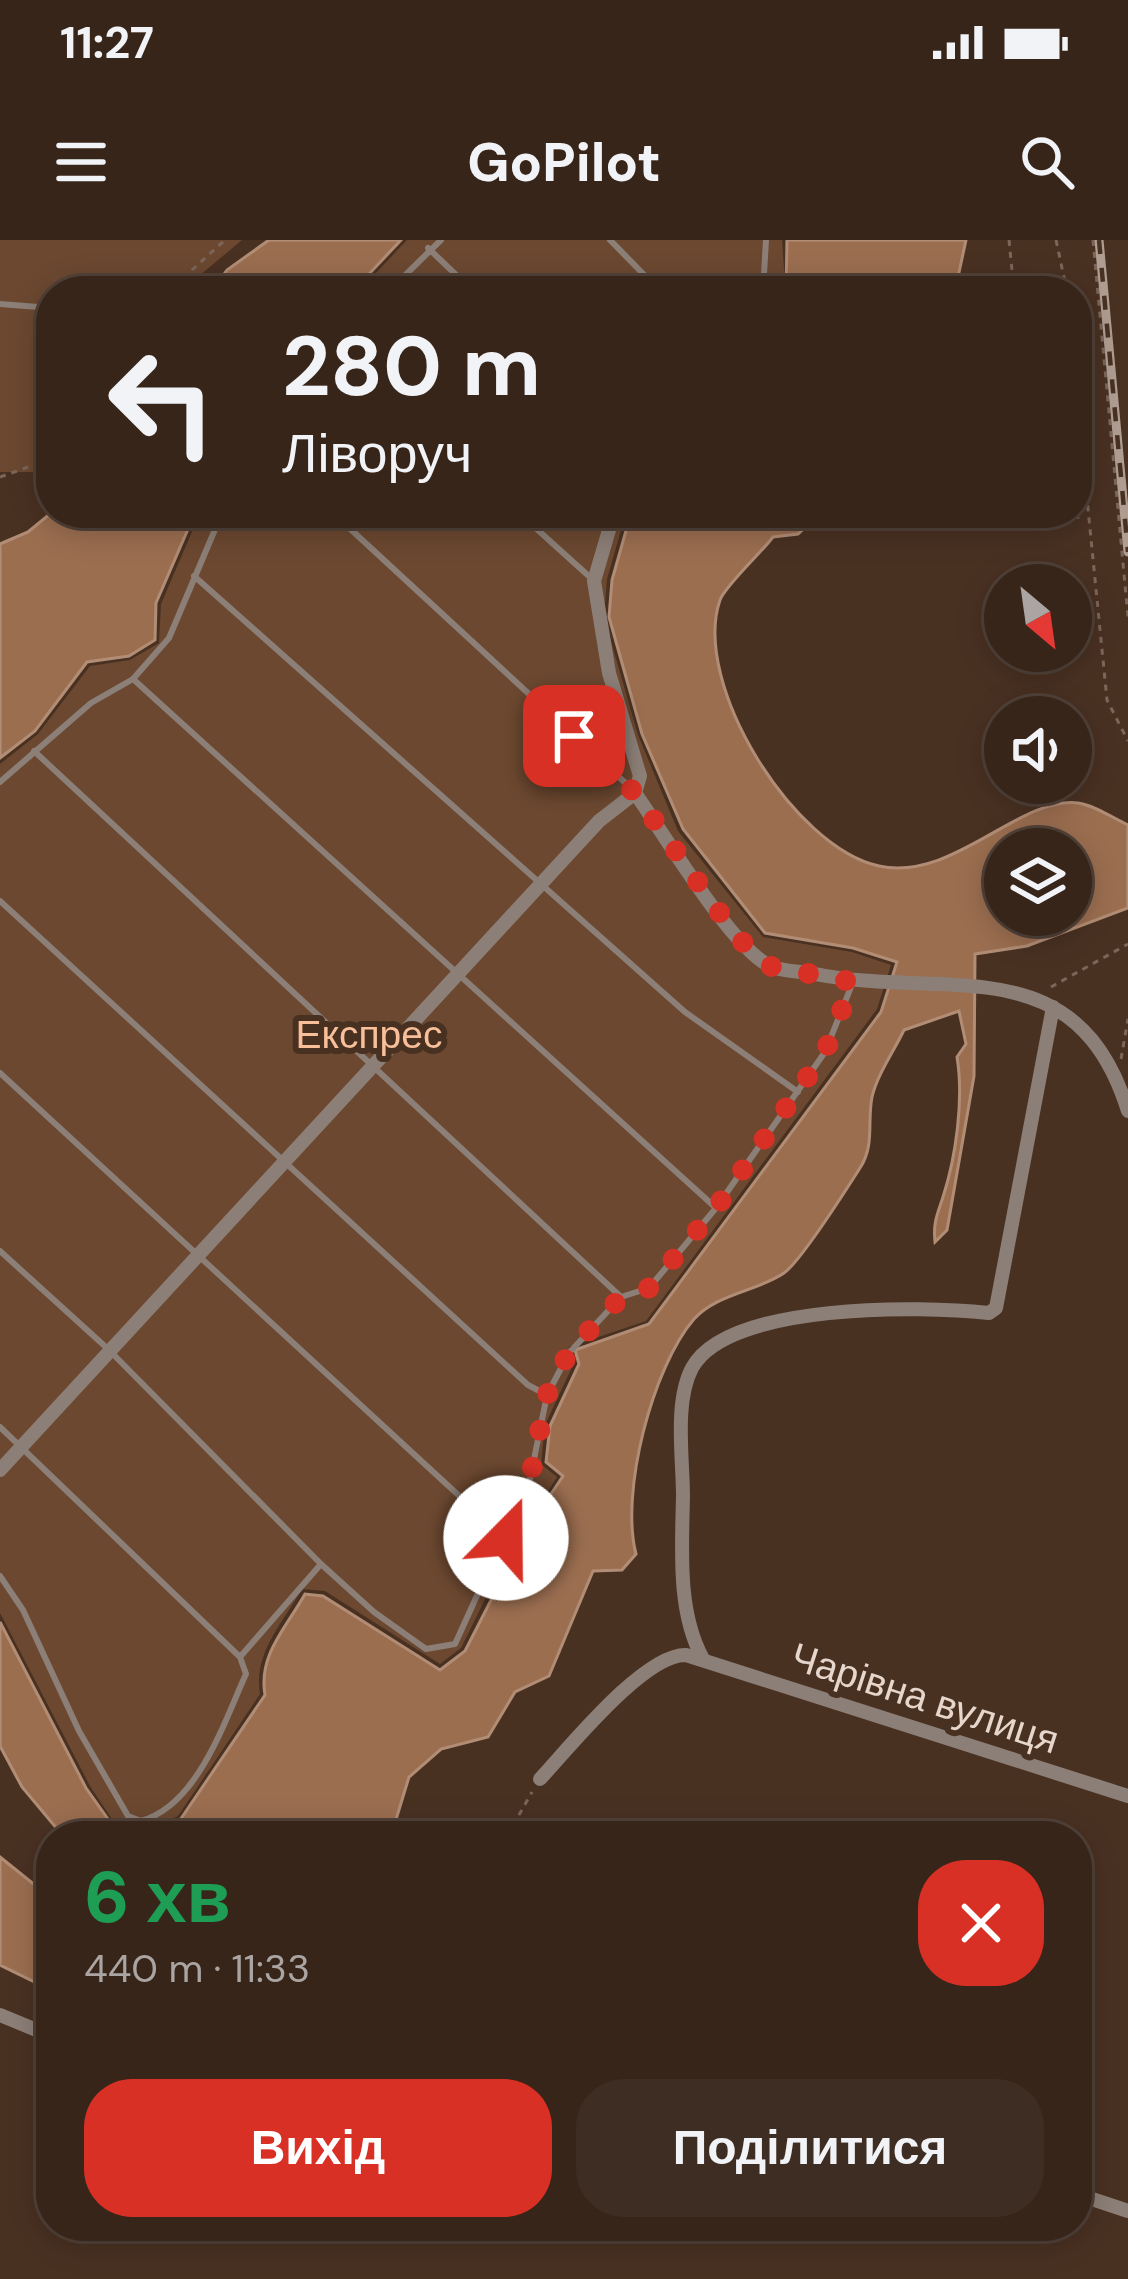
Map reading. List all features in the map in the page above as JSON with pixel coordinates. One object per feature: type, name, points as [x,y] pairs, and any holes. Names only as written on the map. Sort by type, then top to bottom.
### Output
[{"type":"street","points":[[0,1470],[599,821],[635,793],[640,776],[609,673],[594,581],[610,528]]},
{"type":"street","points":[[635,793],[736,936],[769,966],[853,982],[980,986],[1031,997],[1079,1023],[1116,1074],[1128,1111]]},
{"type":"street","points":[[703,1659],[689,1626],[682,1554],[685,1389],[700,1356],[730,1334],[753,1325],[927,1306],[988,1313],[998,1296],[1053,1006]]},
{"type":"street","points":[[540,1779],[627,1689],[665,1659],[675,1654],[703,1659]]},
{"type":"street","name":"Чарівна вулиця","points":[[703,1659],[1128,1796]]},
{"type":"street","points":[[0,2015],[36,2030]]},
{"type":"street","points":[[1092,2199],[1128,2211]]},
{"type":"lane","points":[[402,276],[441,240]]},
{"type":"lane","points":[[610,240],[645,276]]},
{"type":"lane","points":[[764,276],[766,240]]},
{"type":"lane","points":[[428,248],[457,276]]},
{"type":"lane","points":[[0,304],[36,307]]},
{"type":"lane","points":[[0,782],[91,703],[133,680],[169,638],[215,528]]},
{"type":"lane","points":[[349,528],[635,793]]},
{"type":"lane","points":[[536,528],[594,581]]},
{"type":"lane","points":[[194,577],[544,881],[685,1012],[799,1092]]},
{"type":"lane","points":[[133,680],[716,1208]]},
{"type":"lane","points":[[34,752],[621,1297]]},
{"type":"lane","points":[[0,901],[528,1385],[547,1395]]},
{"type":"lane","points":[[0,1251],[109,1349],[374,1612],[426,1649],[455,1644],[530,1479],[547,1395],[569,1352],[621,1297],[649,1288],[716,1208],[825,1052],[853,982]]},
{"type":"lane","points":[[0,1073],[506,1538]]},
{"type":"lane","points":[[0,1427],[240,1657],[246,1674],[210,1755],[165,1811],[141,1821],[128,1816],[79,1731],[23,1610],[0,1576]]},
{"type":"lane","points":[[240,1657],[321,1564]]},
{"type":"path","points":[[189,276],[225,240]]},
{"type":"path","points":[[1009,240],[1013,276]]},
{"type":"path","points":[[1056,240],[1064,276]]},
{"type":"path","points":[[1093,240],[1128,617]]},
{"type":"path","points":[[0,477],[36,464]]},
{"type":"path","points":[[1087,528],[1110,713],[1128,741]]},
{"type":"path","points":[[1031,997],[1128,944]]},
{"type":"path","points":[[1116,1074],[1128,1019]]},
{"type":"path","points":[[515,1821],[540,1779]]},
{"type":"green space","points":[[0,240],[242,240],[199,276],[36,276],[36,472],[0,472]]},
{"type":"green space","points":[[407,240],[782,240],[785,276],[373,276]]},
{"type":"green space","name":"Експрес","points":[[194,528],[622,528],[607,579],[604,617],[638,735],[678,831],[763,937],[852,952],[891,965],[877,1009],[646,1321],[569,1347],[574,1363],[545,1425],[541,1464],[557,1477],[501,1567],[461,1648],[440,1664],[325,1591],[302,1589],[265,1652],[260,1694],[178,1816],[166,1821],[113,1821],[0,1613],[0,764],[38,734],[90,666],[130,660],[159,643],[161,604]]},
{"type":"shaded area","points":[[269,240],[401,240],[367,276],[223,276]]},
{"type":"shaded area","points":[[787,240],[966,240],[958,276],[786,276]]},
{"type":"shaded area","points":[[36,525],[188,528],[156,603],[155,640],[129,656],[87,662],[35,731],[0,758],[0,544]]},
{"type":"shaded area","points":[[627,528],[804,528],[798,534],[773,537],[720,600],[715,635],[721,674],[735,716],[757,758],[814,829],[847,853],[879,866],[906,868],[933,862],[984,838],[984,936],[1054,936],[1027,946],[975,954],[974,1076],[947,1230],[935,1242],[957,1128],[957,1057],[966,1044],[959,1011],[904,1030],[874,1089],[865,1159],[792,1266],[703,1311],[679,1341],[653,1399],[636,1466],[632,1528],[636,1554],[622,1570],[593,1571],[549,1676],[515,1692],[488,1737],[441,1749],[409,1777],[396,1821],[178,1821],[265,1695],[270,1654],[305,1594],[323,1596],[440,1670],[465,1651],[528,1528],[563,1476],[546,1462],[550,1426],[579,1364],[575,1350],[649,1324],[881,1012],[897,962],[853,948],[765,933],[683,829],[642,734],[609,617],[612,580]]},
{"type":"shaded area","points":[[1056,804],[1084,804],[1128,825],[1128,908],[1092,922],[1092,828],[1002,828]]},
{"type":"shaded area","points":[[0,1622],[86,1788],[109,1821],[50,1821],[22,1787],[0,1746]]},
{"type":"shaded area","points":[[0,1857],[36,1886],[36,1983],[0,1965]]},
{"type":"railway","points":[[1099,240],[1128,552]]},
{"type":"route","points":[[506,1538],[530,1479],[547,1395],[569,1352],[621,1297],[649,1288],[716,1208],[825,1052],[853,982],[769,966],[736,936],[635,793],[574,736]]}]
